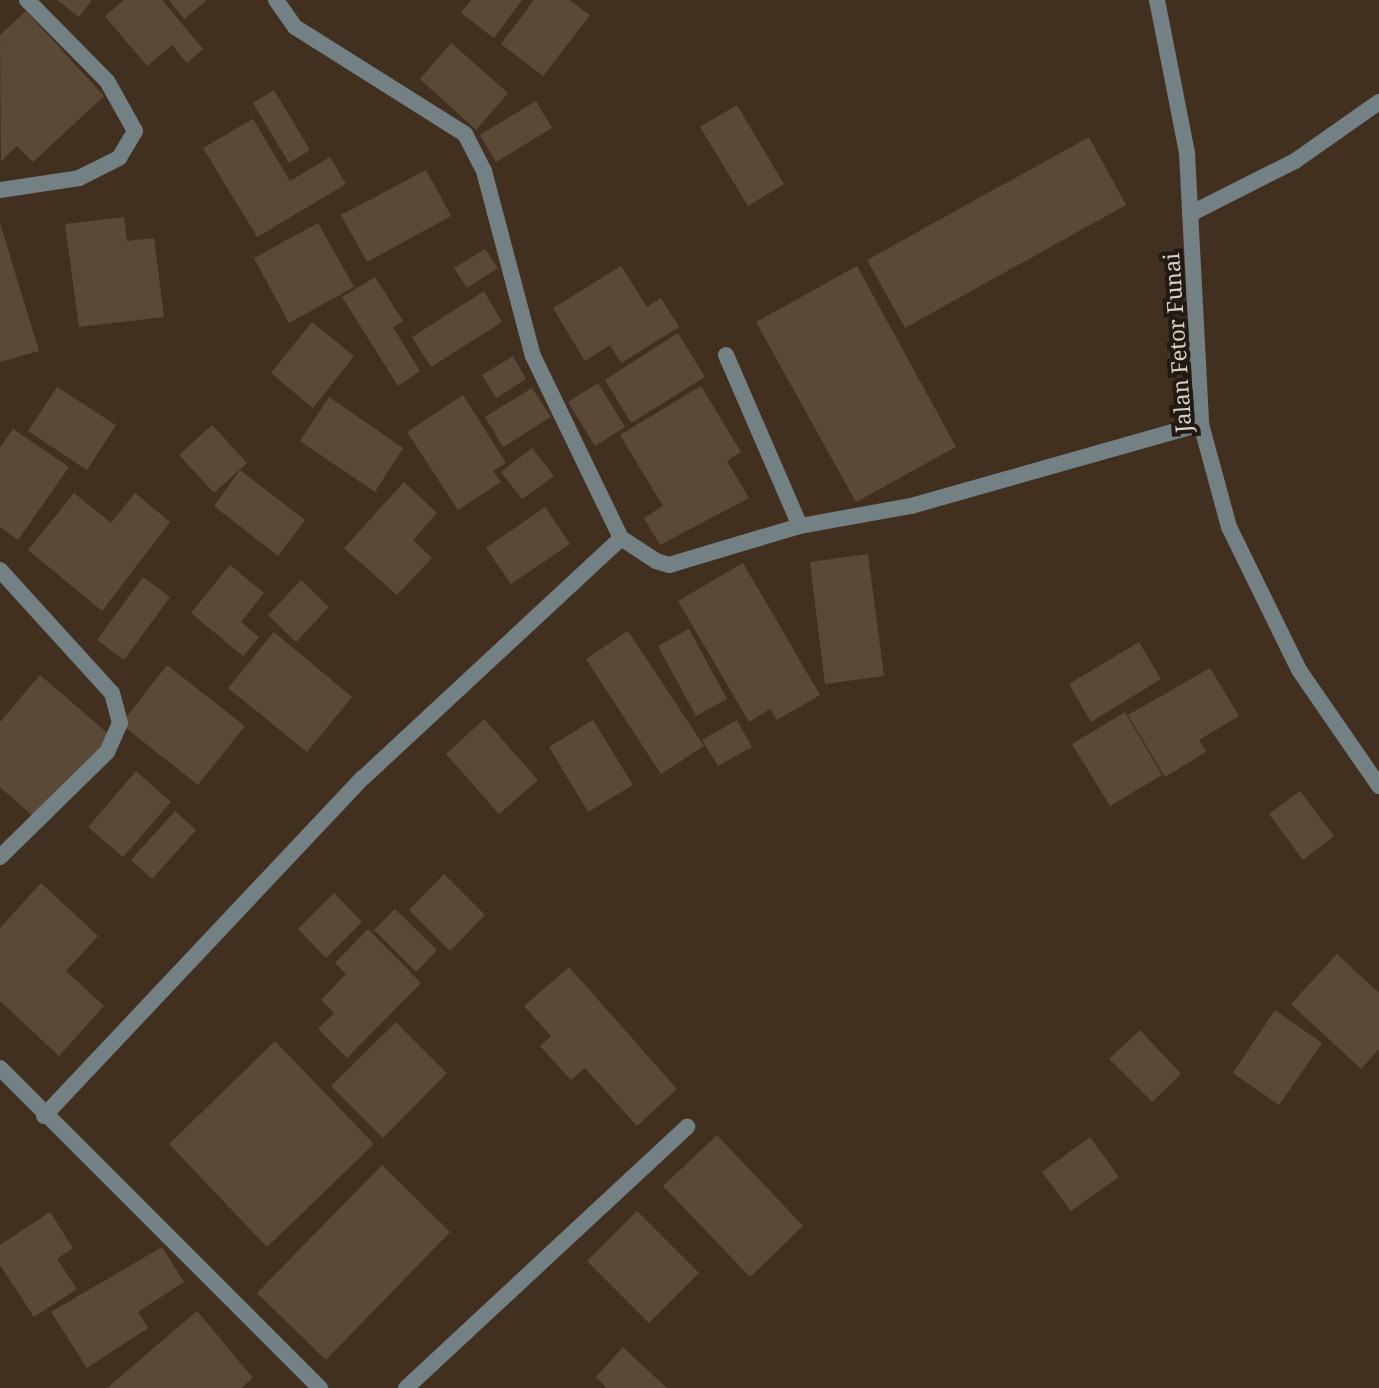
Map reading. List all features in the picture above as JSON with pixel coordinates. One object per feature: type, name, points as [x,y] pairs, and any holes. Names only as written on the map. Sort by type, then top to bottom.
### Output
[{"type":"street","points":[[0,190],[79,178],[119,158],[135,131],[107,81],[27,0]]},
{"type":"street","points":[[276,0],[295,27],[465,134],[484,171],[533,356],[621,538],[669,565],[800,526],[911,506],[1201,424]]},
{"type":"street","name":"Jalan Fetor Funai","points":[[1157,0],[1187,153],[1201,424],[1229,527],[1299,670],[1379,786]]},
{"type":"street","points":[[1190,214],[1295,161],[1379,102]]},
{"type":"street","points":[[726,355],[800,526]]},
{"type":"street","points":[[44,1116],[363,778],[621,538]]},
{"type":"street","points":[[0,570],[112,693],[120,723],[107,752],[0,857]]},
{"type":"street","points":[[0,1068],[44,1116],[320,1388]]},
{"type":"street","points":[[406,1388],[687,1127]]},
{"type":"building","points":[[57,0],[92,0],[79,17]]},
{"type":"building","points":[[124,0],[162,0],[203,49],[187,63],[172,45],[147,66],[105,16]]},
{"type":"building","points":[[169,0],[207,0],[184,19]]},
{"type":"building","points":[[471,0],[522,0],[494,38],[461,13]]},
{"type":"building","points":[[534,0],[569,0],[590,15],[543,76],[501,44]]},
{"type":"building","points":[[26,11],[104,96],[33,162],[17,146],[1,161],[0,35]]},
{"type":"building","points":[[451,43],[508,93],[476,130],[420,79]]},
{"type":"building","points":[[274,90],[310,150],[289,163],[253,103]]},
{"type":"building","points":[[536,101],[552,128],[496,162],[480,135]]},
{"type":"building","points":[[737,105],[784,184],[748,206],[700,127]]},
{"type":"building","points":[[253,119],[290,181],[330,157],[346,184],[257,237],[203,148]]},
{"type":"building","points":[[1089,137],[1126,205],[905,328],[867,260]]},
{"type":"building","points":[[426,170],[451,216],[367,262],[341,215]]},
{"type":"building","points":[[124,217],[127,241],[154,238],[164,317],[79,327],[65,224]]},
{"type":"building","points":[[0,223],[39,351],[0,362]]},
{"type":"building","points":[[318,223],[354,287],[289,323],[254,258]]},
{"type":"building","points":[[485,249],[498,268],[467,288],[454,268]]},
{"type":"building","points":[[621,266],[647,307],[661,298],[679,327],[621,363],[610,345],[585,361],[553,308]]},
{"type":"building","points":[[857,266],[956,447],[856,502],[756,322]]},
{"type":"building","points":[[375,277],[403,321],[393,327],[420,371],[398,386],[342,297]]},
{"type":"building","points":[[484,291],[502,322],[431,367],[412,337]]},
{"type":"building","points":[[312,322],[354,356],[313,408],[271,373]]},
{"type":"building","points":[[678,333],[705,377],[631,423],[605,380]]},
{"type":"building","points":[[513,356],[526,379],[496,398],[482,375]]},
{"type":"building","points":[[598,383],[625,427],[595,446],[568,402]]},
{"type":"building","points":[[701,386],[741,452],[727,461],[749,498],[660,545],[644,518],[663,506],[620,435]]},
{"type":"building","points":[[57,387],[116,425],[87,470],[28,431]]},
{"type":"building","points":[[532,388],[551,417],[503,447],[485,417]]},
{"type":"building","points":[[463,395],[506,463],[493,471],[501,482],[458,510],[407,432]]},
{"type":"building","points":[[329,397],[403,448],[375,492],[300,441]]},
{"type":"building","points":[[212,425],[247,463],[214,493],[179,455]]},
{"type":"building","points":[[13,429],[69,467],[18,540],[0,527],[0,448]]},
{"type":"building","points":[[532,448],[554,476],[522,499],[501,472]]},
{"type":"building","points":[[240,470],[305,520],[278,556],[214,506]]},
{"type":"building","points":[[404,482],[437,513],[413,540],[432,558],[397,595],[344,548]]},
{"type":"building","points":[[74,493],[111,523],[135,493],[170,522],[102,611],[28,550]]},
{"type":"building","points":[[545,507],[570,544],[511,584],[486,548]]},
{"type":"building","points":[[868,554],[884,676],[825,684],[810,562]]},
{"type":"building","points":[[743,563],[820,695],[777,720],[770,709],[749,722],[678,601]]},
{"type":"building","points":[[230,565],[264,593],[241,622],[259,637],[243,656],[191,613]]},
{"type":"building","points":[[143,577],[170,597],[124,660],[97,640]]},
{"type":"building","points":[[301,580],[329,607],[296,642],[268,615]]},
{"type":"building","points":[[689,629],[727,699],[696,716],[658,646]]},
{"type":"building","points":[[628,631],[704,746],[661,774],[586,659]]},
{"type":"building","points":[[274,632],[352,697],[307,752],[228,688]]},
{"type":"building","points":[[1139,642],[1161,679],[1091,722],[1069,684]]},
{"type":"building","points":[[167,665],[245,726],[198,785],[121,724]]},
{"type":"building","points":[[1210,668],[1239,716],[1199,740],[1206,752],[1165,777],[1128,715]]},
{"type":"building","points":[[40,675],[111,736],[37,820],[0,787],[0,722]]},
{"type":"building","points":[[1125,712],[1162,775],[1110,806],[1072,744]]},
{"type":"building","points":[[484,719],[538,780],[499,814],[446,754]]},
{"type":"building","points":[[593,720],[633,785],[588,812],[549,747]]},
{"type":"building","points":[[737,720],[752,747],[718,766],[702,740]]},
{"type":"building","points":[[136,771],[171,802],[123,857],[88,827]]},
{"type":"building","points":[[1300,791],[1334,836],[1303,860],[1269,814]]},
{"type":"building","points":[[175,811],[196,830],[152,879],[131,860]]},
{"type":"building","points":[[444,874],[485,915],[450,951],[409,910]]},
{"type":"building","points":[[41,883],[98,936],[66,971],[104,1006],[59,1056],[0,1001],[0,928]]},
{"type":"building","points":[[334,893],[362,922],[326,958],[298,929]]},
{"type":"building","points":[[395,909],[437,950],[416,972],[374,930]]},
{"type":"building","points":[[368,929],[421,983],[347,1058],[318,1029],[334,1013],[321,1000],[346,974],[335,963]]},
{"type":"building","points":[[1337,954],[1379,993],[1379,1049],[1361,1069],[1291,1004]]},
{"type":"building","points":[[569,967],[677,1089],[637,1126],[585,1068],[571,1080],[540,1046],[551,1036],[524,1006]]},
{"type":"building","points":[[1275,1010],[1322,1043],[1279,1105],[1233,1073]]},
{"type":"building","points":[[396,1022],[447,1073],[383,1138],[331,1086]]},
{"type":"building","points":[[1140,1030],[1181,1074],[1152,1102],[1109,1059]]},
{"type":"building","points":[[275,1041],[374,1144],[267,1247],[169,1144]]},
{"type":"building","points":[[717,1135],[803,1226],[750,1277],[663,1186]]},
{"type":"building","points":[[1090,1137],[1119,1177],[1071,1211],[1042,1172]]},
{"type":"building","points":[[382,1165],[450,1232],[326,1360],[257,1293]]},
{"type":"building","points":[[637,1211],[699,1273],[649,1323],[587,1261]]},
{"type":"building","points":[[50,1212],[73,1248],[57,1259],[77,1289],[34,1317],[0,1265],[0,1245]]},
{"type":"building","points":[[162,1247],[184,1282],[138,1312],[148,1328],[87,1368],[51,1312]]},
{"type":"building","points":[[197,1311],[253,1378],[241,1388],[107,1388]]},
{"type":"building","points":[[623,1347],[667,1388],[607,1388],[596,1377]]}]
